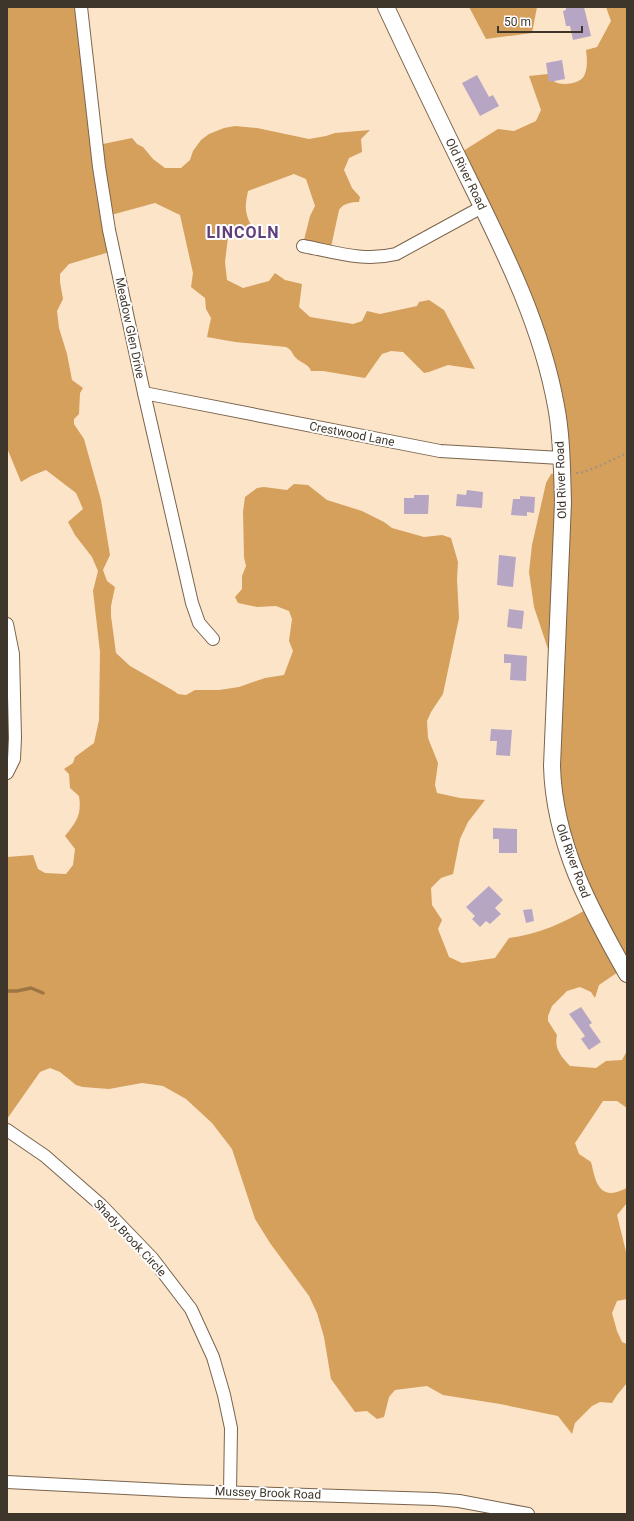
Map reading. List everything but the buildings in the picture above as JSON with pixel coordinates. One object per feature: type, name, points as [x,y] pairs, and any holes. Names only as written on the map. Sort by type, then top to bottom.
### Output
[{"type":"main road","name":"Old River Road","points":[[386,7],[522,294],[543,351],[557,407],[564,502],[552,766],[554,798],[561,831],[579,882],[603,932],[627,974]]},
{"type":"street","name":"Meadow Glen Drive","points":[[81,7],[98,161],[106,211],[144,393],[192,603],[200,623],[213,639]]},
{"type":"street","points":[[303,246],[365,258],[381,258],[396,254],[482,207]]},
{"type":"street","name":"Crestwood Lane","points":[[144,393],[440,451],[562,465]]},
{"type":"street","points":[[7,624],[13,654],[15,738],[14,759],[7,773]]},
{"type":"street","name":"Shady Brook Circle","points":[[7,1130],[45,1156],[101,1204],[152,1258],[191,1309],[213,1356],[224,1395],[231,1428],[230,1492]]},
{"type":"street","name":"Mussey Brook Road","points":[[7,1482],[459,1501],[528,1514]]},
{"type":"path","points":[[562,465],[580,473],[602,465],[627,453]]},
{"type":"shaded area","points":[[7,7],[84,7],[100,141],[103,144],[132,138],[137,144],[143,147],[153,159],[165,168],[181,168],[190,160],[193,151],[201,140],[209,134],[224,128],[235,126],[257,128],[309,139],[335,133],[370,130],[361,139],[362,152],[349,158],[344,170],[352,188],[360,197],[359,202],[345,204],[339,210],[331,247],[304,240],[310,216],[315,206],[306,179],[294,174],[248,191],[246,209],[252,227],[236,228],[228,237],[225,262],[227,280],[243,288],[269,281],[275,273],[285,280],[302,284],[299,307],[310,317],[353,324],[362,321],[367,311],[380,314],[417,306],[419,302],[429,300],[444,310],[475,369],[448,365],[424,373],[403,352],[391,351],[382,354],[365,378],[323,371],[311,371],[308,366],[297,359],[286,347],[235,342],[207,337],[211,318],[206,309],[205,298],[191,287],[193,273],[180,215],[155,203],[111,215],[113,251],[69,264],[60,274],[63,299],[57,311],[59,328],[67,354],[72,380],[83,388],[80,393],[79,414],[74,419],[74,424],[84,439],[101,500],[110,555],[103,570],[107,581],[115,587],[111,606],[111,616],[116,653],[130,666],[178,694],[186,695],[195,690],[219,690],[239,687],[265,678],[284,675],[293,651],[289,641],[292,619],[289,611],[276,606],[257,607],[238,603],[235,597],[242,589],[242,576],[246,566],[244,557],[243,512],[245,497],[257,488],[264,487],[287,490],[294,484],[308,485],[327,500],[362,511],[384,522],[392,528],[424,537],[442,535],[451,538],[458,562],[457,579],[459,618],[443,694],[427,721],[428,738],[438,763],[435,785],[437,793],[460,798],[485,800],[468,822],[460,839],[453,874],[441,878],[431,888],[432,905],[442,920],[438,929],[449,957],[462,963],[495,958],[509,938],[541,931],[589,908],[560,821],[551,658],[534,607],[529,572],[532,545],[546,483],[551,474],[562,472],[558,398],[460,153],[498,129],[514,131],[536,121],[541,110],[529,76],[548,74],[555,82],[562,84],[571,84],[582,79],[587,66],[586,50],[597,47],[611,21],[606,7],[627,7],[627,976],[621,970],[599,985],[595,998],[591,992],[580,987],[567,991],[552,1006],[548,1016],[548,1021],[557,1035],[557,1048],[570,1066],[596,1068],[606,1061],[622,1060],[627,1051],[627,1108],[617,1101],[603,1101],[575,1143],[579,1154],[591,1162],[596,1182],[602,1190],[611,1193],[627,1188],[627,1203],[617,1215],[627,1256],[627,1299],[617,1301],[612,1313],[622,1342],[627,1344],[627,1383],[612,1403],[600,1402],[592,1406],[575,1423],[572,1434],[558,1416],[500,1404],[443,1395],[427,1386],[395,1390],[389,1397],[384,1417],[377,1419],[367,1411],[355,1412],[331,1379],[324,1337],[317,1313],[309,1296],[270,1243],[255,1219],[232,1149],[212,1123],[186,1099],[163,1086],[142,1083],[109,1089],[83,1087],[76,1085],[60,1072],[50,1068],[40,1072],[7,1119],[7,857],[33,855],[38,869],[45,873],[66,874],[73,865],[75,849],[65,836],[77,818],[80,803],[79,796],[70,788],[69,774],[64,769],[73,763],[75,757],[94,743],[99,720],[100,652],[93,591],[98,571],[92,557],[75,535],[68,522],[83,509],[76,493],[46,470],[21,482],[7,448]]},
{"type":"shaded area","points":[[469,7],[537,7],[532,33],[486,39]]},
{"type":"waterway","points":[[7,991],[17,991],[31,988],[43,993]]},
{"type":"district","name":"LINCOLN","points":[[243,232]]}]
